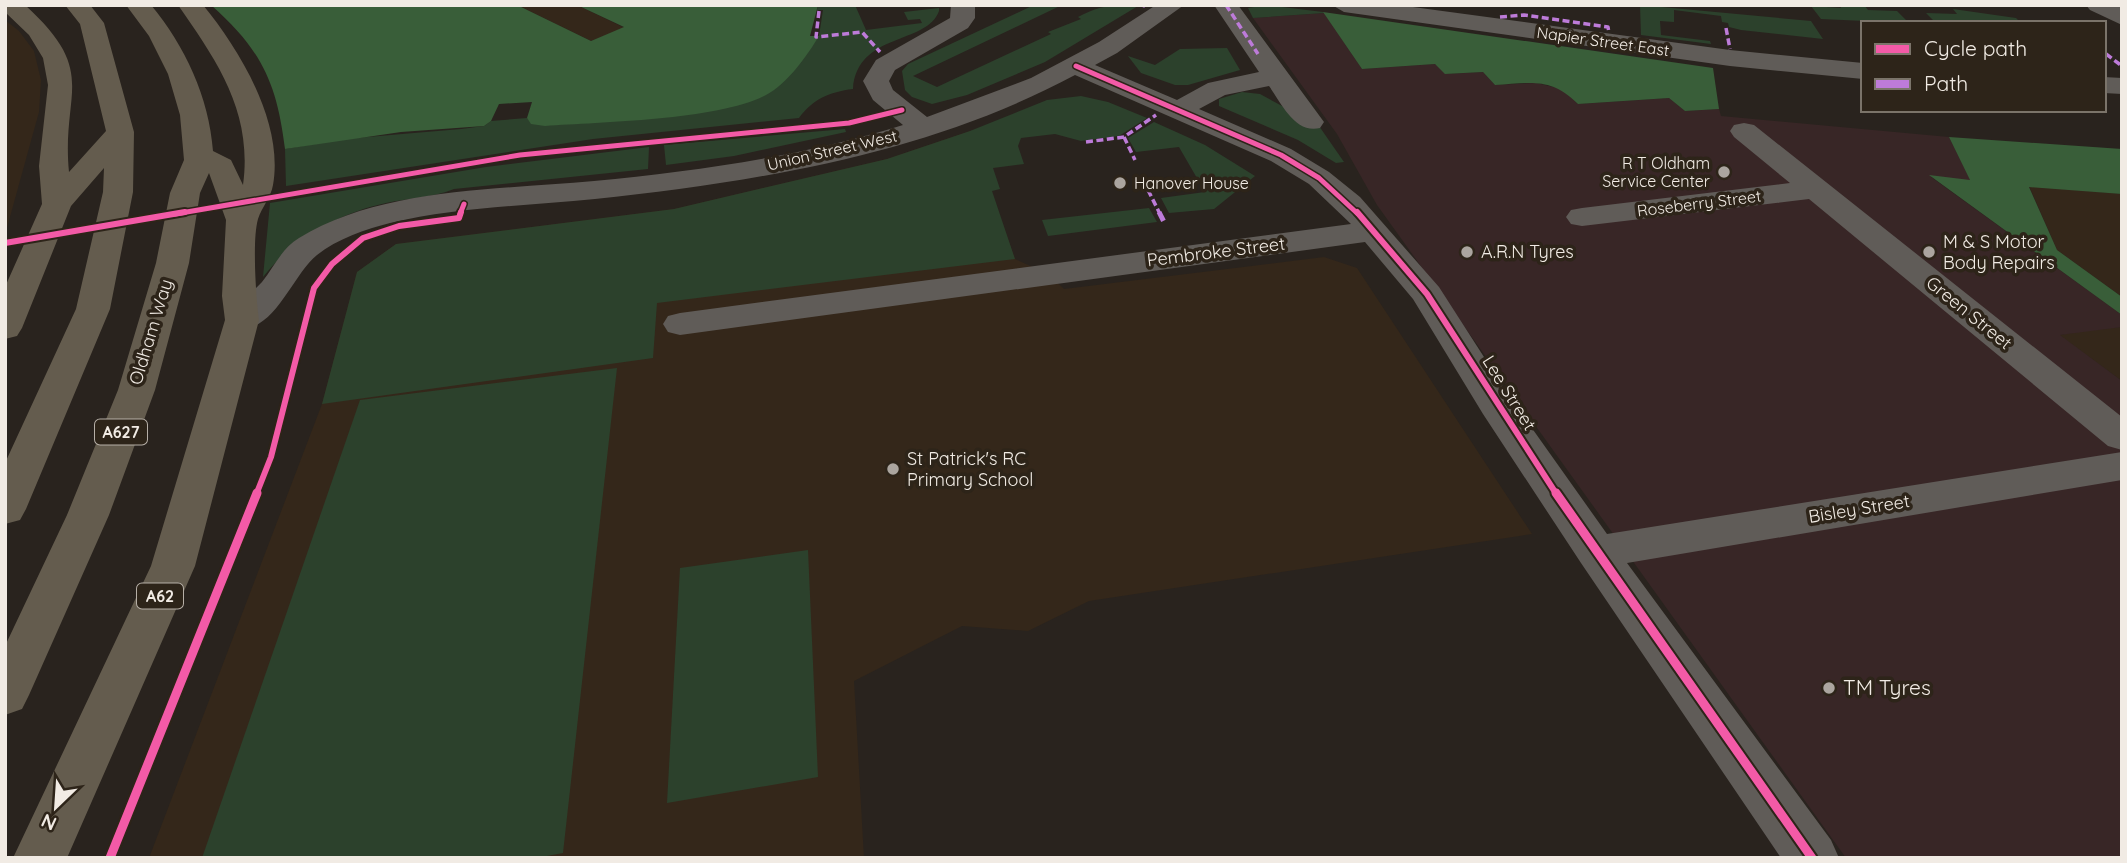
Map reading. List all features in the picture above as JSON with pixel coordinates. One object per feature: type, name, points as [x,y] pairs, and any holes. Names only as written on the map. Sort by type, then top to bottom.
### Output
[{"type":"highway","points":[[11,5],[39,31],[56,58],[61,85],[54,166],[57,204]]},
{"type":"highway","points":[[5,509],[93,309],[118,192],[120,132],[92,23],[76,5]]},
{"type":"highway","name":"Oldham Way","points":[[5,695],[75,548],[118,440],[162,305],[185,194],[199,156],[188,88],[158,26],[138,5]]},
{"type":"highway","name":"A62","points":[[40,858],[173,566],[242,320],[239,296],[242,220],[258,185],[257,138],[243,87],[228,56],[211,29],[190,5]]},
{"type":"highway","points":[[5,328],[57,204],[120,132]]},
{"type":"highway","name":"A62","points":[[199,156],[221,166],[242,220]]},
{"type":"street","points":[[922,127],[882,94],[876,80],[885,65],[959,23],[963,18],[963,5]]},
{"type":"street","name":"Union Street West","points":[[242,320],[275,287],[296,255],[312,243],[377,215],[669,182],[823,155],[1000,102],[1076,66],[1140,29],[1172,5]]},
{"type":"street","points":[[1226,5],[1275,78],[1310,122]]},
{"type":"street","name":"Napier Street East","points":[[1344,5],[1704,54],[1861,71]]},
{"type":"street","points":[[2098,5],[2122,18]]},
{"type":"street","name":"Lee Street","points":[[1076,66],[1281,155],[1319,178],[1349,203],[1427,294],[1496,405],[1596,552],[1812,858]]},
{"type":"street","points":[[1180,109],[1217,89],[1275,78]]},
{"type":"street","name":"Green Street","points":[[1744,131],[2122,437]]},
{"type":"street","name":"Roseberry Street","points":[[1582,217],[1816,189]]},
{"type":"street","name":"Pembroke Street","points":[[680,324],[1373,232]]},
{"type":"street","name":"Bisley Street","points":[[1596,552],[2122,467]]},
{"type":"shaded area","points":[[517,5],[577,5],[625,28],[591,41]]},
{"type":"shaded area","points":[[1324,13],[1362,69],[1435,64],[1446,74],[1483,72],[1495,85],[1536,83],[1562,89],[1578,104],[1669,98],[1685,111],[1719,109],[1721,116],[1949,137],[1971,181],[1931,177],[2122,315],[2122,327],[2060,335],[2122,381],[2122,858],[1846,858],[1377,205],[1337,134],[1253,18]]},
{"type":"shaded area","points":[[5,20],[19,31],[34,51],[41,80],[39,112],[5,235]]},
{"type":"shaded area","name":"St Patrick's RC Primary School","points":[[970,131],[1015,259],[1048,274],[1064,289],[1324,257],[1357,268],[1532,534],[1089,601],[1028,631],[962,626],[854,681],[864,858],[149,858],[322,404],[357,272],[396,244],[674,209],[887,159]]},
{"type":"shaded area","points":[[2029,186],[2122,194],[2122,297],[2057,250]]},
{"type":"shaded area","points":[[2122,327],[2122,381],[2059,335],[2096,329]]},
{"type":"green space","points":[[211,5],[517,5],[591,41],[624,27],[577,5],[818,5],[810,36],[819,36],[796,69],[774,90],[746,103],[720,110],[659,118],[545,126],[531,124],[527,118],[532,102],[499,104],[491,121],[484,126],[401,132],[285,149],[277,105],[264,70],[243,37]]},
{"type":"green space","points":[[818,5],[855,5],[866,30],[922,23],[920,19],[908,20],[904,12],[939,8],[939,11],[932,22],[921,30],[879,48],[866,58],[857,71],[853,89],[822,98],[799,118],[593,139],[286,186],[285,149],[344,139],[484,126],[491,121],[527,118],[532,124],[797,64],[819,36],[823,10],[817,10]]},
{"type":"green space","points":[[1034,5],[1062,5],[913,76],[937,87],[1051,34],[1048,32],[1081,19],[1078,17],[1092,10],[1115,5],[1138,6],[1045,62],[967,95],[932,104],[912,97],[905,90],[902,71],[908,64]]},
{"type":"green space","points":[[1266,5],[1324,13],[1253,18],[1248,8]]},
{"type":"green space","points":[[1640,5],[1811,21],[1823,39],[1741,30],[1729,27],[1728,23],[1722,22],[1721,16],[1674,10],[1674,22],[1660,21],[1661,35],[1710,41],[1711,44],[1641,35]]},
{"type":"green space","points":[[1840,5],[1864,5],[1868,10],[1897,11],[1907,21],[1821,19],[1811,6],[1841,8]]},
{"type":"green space","points":[[1953,9],[2016,18],[2019,21],[1934,21],[1926,13],[1957,14]]},
{"type":"green space","points":[[1323,12],[1713,68],[1719,109],[1685,111],[1669,98],[1578,104],[1559,89],[1549,86],[1530,83],[1495,85],[1483,72],[1445,74],[1435,64],[1362,69]]},
{"type":"green space","points":[[1227,48],[1240,70],[1188,85],[1175,85],[1141,73],[1128,56],[1155,65],[1180,49]]},
{"type":"green space","points":[[1242,92],[1260,94],[1319,126],[1344,162],[1336,163],[1298,140],[1219,106],[1219,99]]},
{"type":"green space","points":[[1081,96],[1108,102],[1147,118],[1119,136],[1081,141],[1055,134],[1021,138],[1018,146],[1024,164],[993,168],[1000,189],[992,191],[1015,259],[657,303],[653,358],[322,404],[357,272],[396,244],[674,209],[887,159],[970,131],[1047,100]]},
{"type":"green space","points":[[1154,122],[1205,145],[1255,176],[1214,209],[1169,213],[1161,198],[1205,192],[1179,147],[1136,152],[1128,138]]},
{"type":"green space","points":[[845,129],[846,132],[734,156],[666,165],[664,145]]},
{"type":"green space","points":[[1949,137],[2122,149],[2122,194],[2029,187],[2057,250],[2122,297],[2122,315],[1929,175],[1970,180]]},
{"type":"green space","points":[[649,147],[648,169],[454,189],[368,207],[334,221],[303,240],[275,263],[263,277],[270,203],[486,167]]},
{"type":"green space","points":[[1149,208],[1157,222],[1048,236],[1042,220]]},
{"type":"green space","points":[[617,368],[563,853],[536,858],[202,858],[360,400]]},
{"type":"green space","points":[[808,550],[818,777],[667,803],[680,568]]},
{"type":"marked path","points":[[1226,5],[1258,54]]},
{"type":"marked path","points":[[819,11],[816,37],[862,32],[880,52]]},
{"type":"marked path","points":[[1500,17],[1524,15],[1608,27],[1609,33]]},
{"type":"marked path","points":[[1726,28],[1730,49]]},
{"type":"marked path","points":[[2106,54],[2122,66]]},
{"type":"marked path","points":[[1086,142],[1124,137],[1156,115]]},
{"type":"marked path","points":[[1124,137],[1135,160]]},
{"type":"marked path","points":[[1148,190],[1164,222]]},
{"type":"cycle path","points":[[1076,66],[1281,155],[1319,178],[1349,203],[1427,294],[1496,405],[1596,552],[1812,858]]},
{"type":"cycle path","points":[[5,243],[520,155],[849,123],[902,110]]},
{"type":"cycle path","points":[[110,858],[271,457],[314,288],[332,264],[363,238],[399,226],[459,218],[464,204]]},
{"type":"place","name":"R T Oldham Service Center","points":[[1724,172]]},
{"type":"place","name":"Hanover House","points":[[1120,183]]},
{"type":"place","name":"A.R.N Tyres","points":[[1467,252]]},
{"type":"place","name":"M & S Motor Body Repairs","points":[[1929,252]]},
{"type":"place","name":"St Patrick's RC Primary School","points":[[893,469]]},
{"type":"place","name":"TM Tyres","points":[[1829,688]]}]
